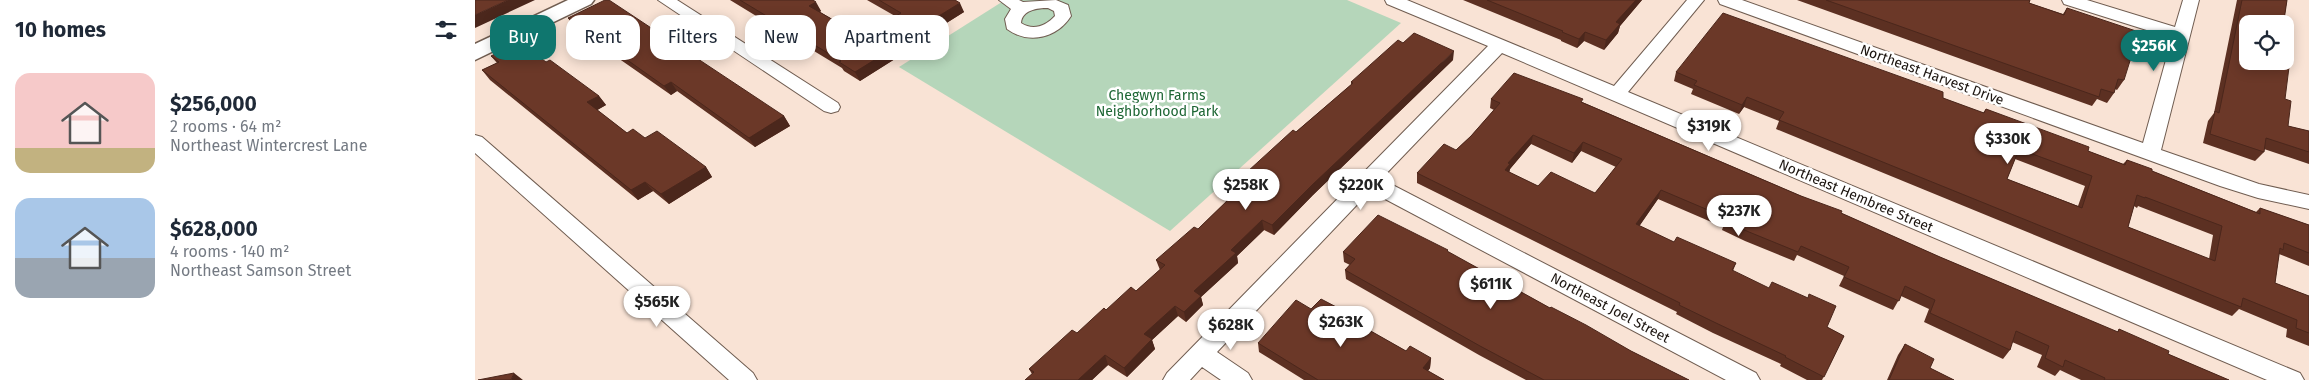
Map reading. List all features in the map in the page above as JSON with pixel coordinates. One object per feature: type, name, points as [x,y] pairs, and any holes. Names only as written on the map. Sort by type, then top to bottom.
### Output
[{"type":"street","points":[[475,53],[584,0]]},
{"type":"street","points":[[666,0],[831,106]]},
{"type":"street","points":[[1007,0],[1022,8]]},
{"type":"street","name":"Northeast Hembree Street","points":[[1393,0],[2292,380]]},
{"type":"street","points":[[1617,94],[1697,0]]},
{"type":"street","name":"Northeast Harvest Drive","points":[[1726,0],[2150,154],[2258,191],[2309,202]]},
{"type":"street","points":[[2070,0],[2181,35]]},
{"type":"street","points":[[2150,154],[2191,0]]},
{"type":"street","points":[[1175,380],[1499,45]]},
{"type":"street","points":[[475,142],[745,380]]},
{"type":"street","name":"Northeast Joel Street","points":[[1367,180],[1748,380]]},
{"type":"street","points":[[1201,354],[1240,380]]},
{"type":"green space","name":"Chegwyn Farms Neighborhood Park","points":[[1005,0],[1347,0],[1401,23],[1170,231],[899,67],[910,60],[949,60],[949,35]]},
{"type":"building","points":[[475,0],[508,0],[475,15]]},
{"type":"building","points":[[605,0],[609,0],[632,15],[574,15]]},
{"type":"building","points":[[740,0],[813,0],[816,2],[809,6],[826,16],[826,52],[816,46],[816,15],[765,15]]},
{"type":"building","points":[[879,0],[955,0],[960,3],[940,15],[898,15],[901,13]]},
{"type":"building","points":[[1487,0],[1636,0],[1616,22],[1620,24],[1606,40],[1585,32],[1579,39]]},
{"type":"building","points":[[1826,0],[2030,0],[2029,3],[2064,15],[2067,8],[2139,32],[2124,80],[2118,79],[2114,93],[2101,89],[2099,97]]},
{"type":"building","points":[[2242,0],[2287,0],[2285,15],[2239,15],[2239,70],[2289,70],[2285,99],[2291,101],[2288,126],[2309,131],[2309,152],[2266,138],[2264,152],[2210,134],[2215,111],[2219,113]]},
{"type":"building","points":[[1723,13],[1943,92],[1943,98],[1984,113],[1986,109],[2089,147],[2088,151],[2125,165],[2127,160],[2152,169],[2152,171],[2260,214],[2260,208],[2309,225],[2309,253],[2284,243],[2283,250],[2280,248],[2275,283],[2309,296],[2309,333],[2296,328],[2297,320],[2243,298],[2241,307],[1779,120],[1784,112],[1747,97],[1742,105],[1694,85],[1697,81],[1676,72]],"holes":[[[2019,149],[2092,176],[2082,208],[2007,179]],[[2137,195],[2222,226],[2215,261],[2128,227]]]},
{"type":"building","points":[[640,21],[650,27],[650,60],[700,60],[784,116],[749,138],[671,82],[664,86],[627,60],[640,60]]},
{"type":"building","points":[[1414,33],[1454,51],[1272,225],[1262,220],[1231,250],[1236,253],[1194,291],[1201,296],[1184,312],[1175,306],[1144,334],[1152,339],[1124,368],[1105,355],[1078,380],[1025,380],[1034,372],[1029,369],[1072,330],[1077,333],[1104,308],[1106,310],[1131,287],[1136,291],[1165,265],[1156,260],[1194,227],[1198,229],[1231,197],[1224,193],[1293,130],[1296,132],[1353,83],[1351,82],[1398,40],[1403,43]]},
{"type":"building","points":[[496,60],[543,60],[546,62],[550,60],[599,96],[587,102],[627,133],[633,129],[645,138],[657,131],[706,167],[661,194],[645,182],[631,190],[482,70],[499,62]]},
{"type":"building","points":[[839,60],[874,60],[855,72],[839,62],[841,61]]},
{"type":"building","points":[[1514,73],[1583,99],[1581,102],[1801,196],[1842,211],[1841,213],[1940,257],[2118,332],[2119,329],[2169,351],[2168,354],[2229,380],[2104,380],[2105,378],[2065,360],[2063,367],[2045,358],[2049,346],[2016,331],[2010,350],[1930,313],[1935,300],[1905,286],[1899,301],[1844,277],[1849,267],[1801,246],[1798,252],[1749,232],[1725,221],[1727,218],[1661,190],[1636,224],[1674,242],[1677,237],[1736,263],[1732,270],[1769,288],[1772,282],[1808,298],[1809,294],[1836,306],[1827,327],[1844,336],[1824,377],[1786,356],[1679,305],[1680,303],[1417,173],[1444,144],[1456,150],[1471,136],[1500,103],[1491,99]],"holes":[[[1533,135],[1574,153],[1583,142],[1622,159],[1595,193],[1551,172],[1538,186],[1505,170],[1510,164],[1508,163]]]},
{"type":"building","points":[[1378,215],[1448,250],[1550,308],[1689,380],[1544,380],[1345,270],[1355,259],[1343,252]]},
{"type":"building","points":[[1321,299],[1342,310],[1339,313],[1406,351],[1410,346],[1431,358],[1423,368],[1444,380],[1318,380],[1258,343],[1296,300],[1311,309]]},
{"type":"building","points":[[1905,344],[1934,359],[1930,368],[1954,380],[1889,380]]},
{"type":"building","points":[[514,373],[511,380],[478,380]]}]
